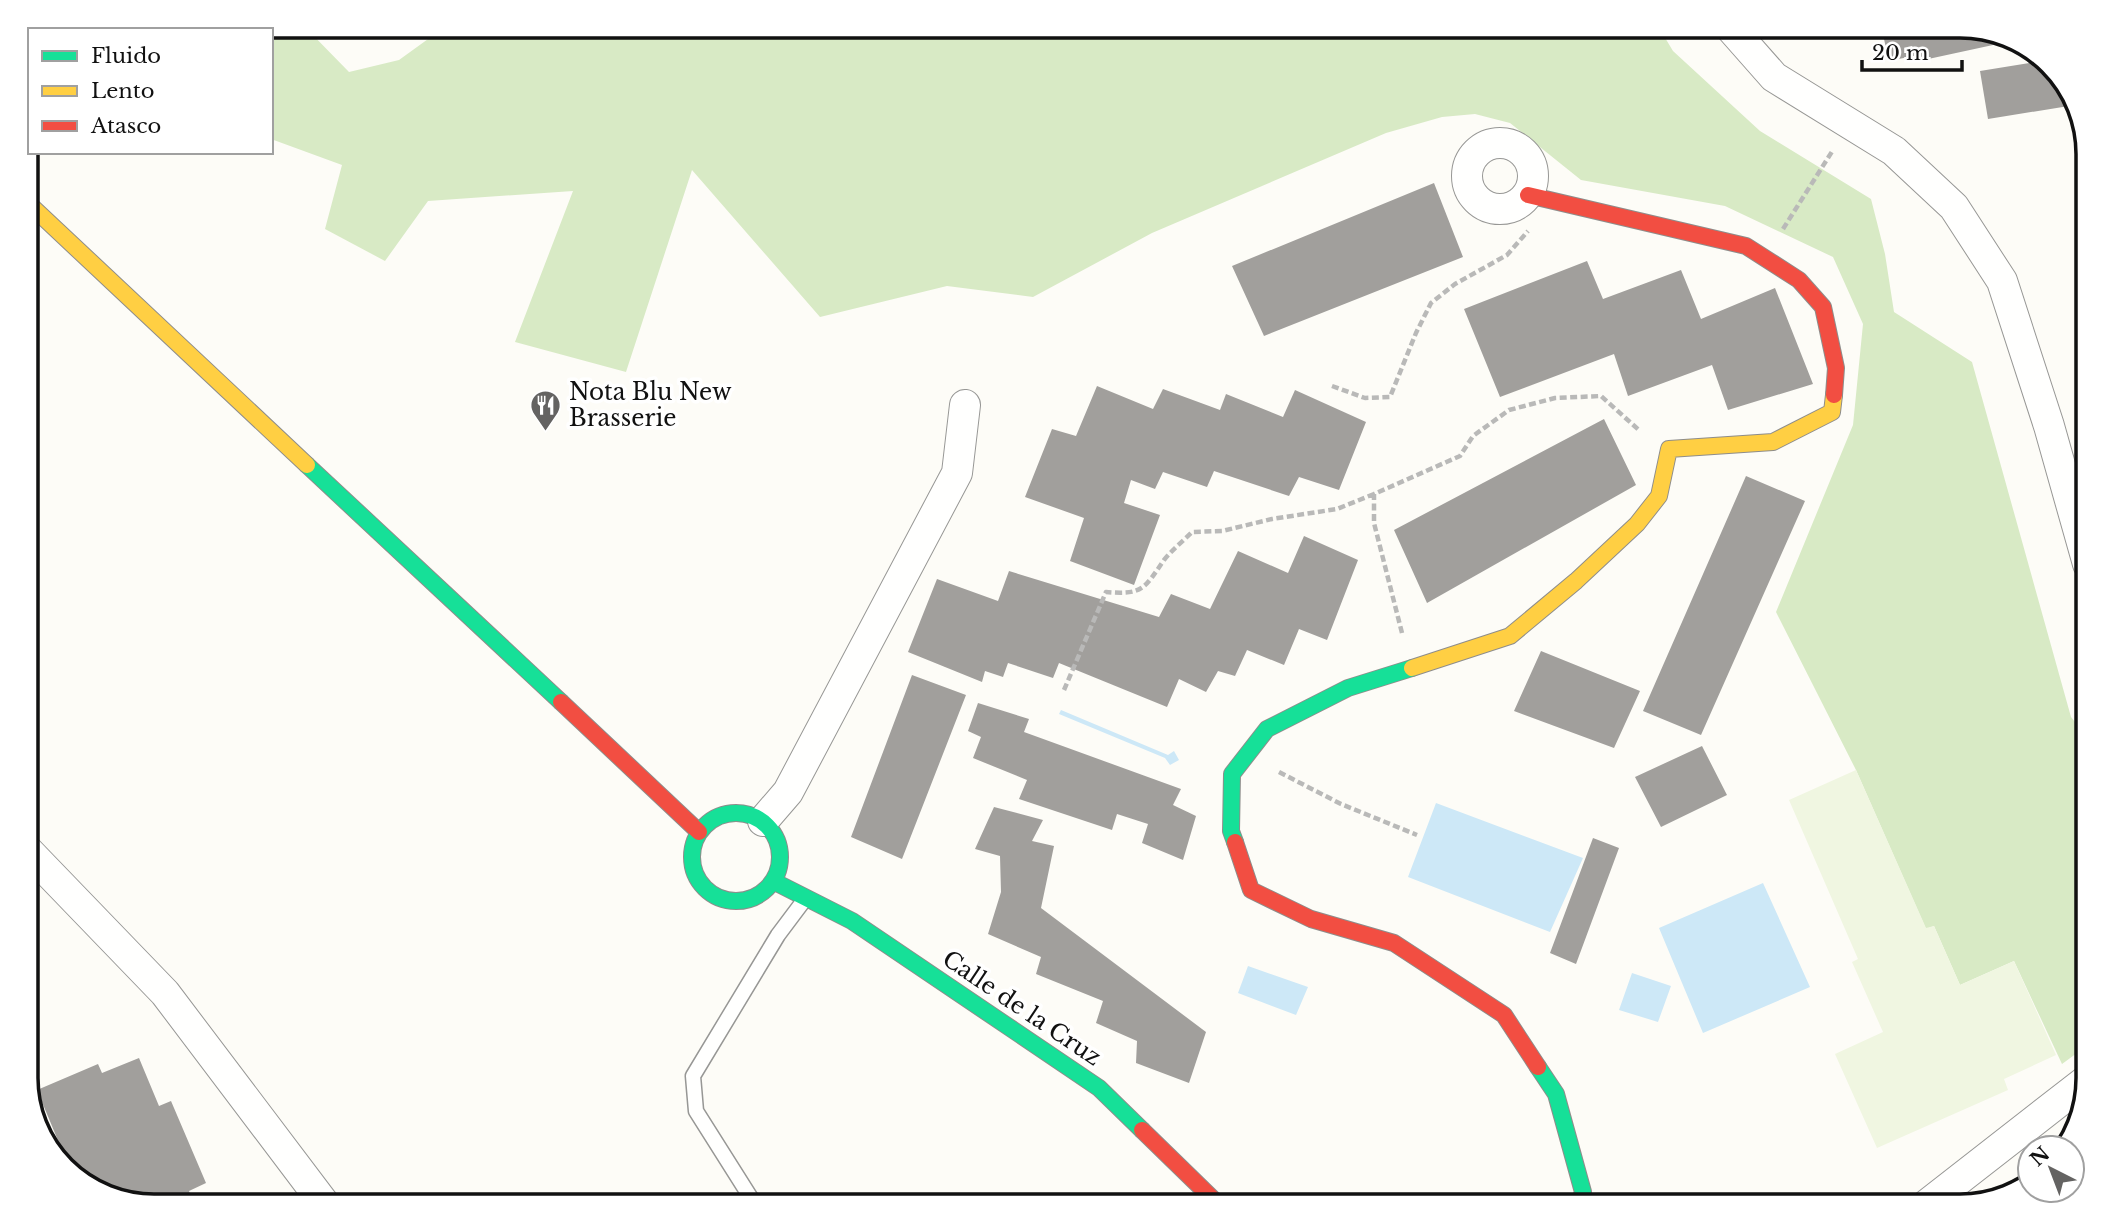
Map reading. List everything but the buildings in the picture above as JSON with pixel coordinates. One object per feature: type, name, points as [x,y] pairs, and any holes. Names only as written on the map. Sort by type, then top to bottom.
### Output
[{"type":"street","points":[[1740,38],[1774,77],[1894,151],[1954,207],[2002,281],[2049,426],[2075,519]]},
{"type":"street","points":[[1541,198],[1746,246],[1799,280],[1823,307],[1836,368],[1832,412],[1773,442],[1669,449],[1659,496],[1637,524],[1510,636],[1348,688],[1267,729],[1232,774],[1231,831],[1251,890],[1311,919],[1394,943],[1504,1015],[1556,1094],[1582,1194]]},
{"type":"street","points":[[39,214],[699,832]]},
{"type":"street","points":[[763,821],[788,792],[957,473],[965,405]]},
{"type":"street","points":[[729,813],[750,814],[763,821],[778,842],[780,856],[773,881],[751,899],[731,901],[711,894],[694,872],[691,859],[693,844],[699,832],[709,821],[729,813]]},
{"type":"street","points":[[39,863],[165,993],[317,1194]]},
{"type":"street","name":"Calle de la Cruz","points":[[773,881],[852,921],[1099,1088],[1208,1194]]},
{"type":"street","points":[[1940,1194],[2075,1089]]},
{"type":"lane","points":[[748,1194],[696,1111],[693,1076],[779,935],[806,898]]},
{"type":"path","points":[[1781,232],[1849,124]]},
{"type":"path","points":[[1332,386],[1365,398],[1390,397],[1431,303],[1455,284],[1507,255],[1541,198]]},
{"type":"path","points":[[1064,691],[1106,592],[1131,594],[1151,581],[1166,557],[1192,532],[1222,531],[1272,519],[1337,509],[1460,456],[1474,436],[1509,410],[1555,397],[1601,396],[1632,425],[1669,449]]},
{"type":"path","points":[[1374,494],[1374,523],[1411,668]]},
{"type":"path","points":[[1247,755],[1329,798],[1417,835]]},
{"type":"green space","points":[[273,38],[316,38],[349,72],[399,60],[429,38],[1665,38],[1673,51],[1760,131],[1871,199],[1885,254],[1894,312],[1972,362],[2071,717],[2076,723],[2076,1054],[2062,1064],[2014,961],[1960,985],[1934,926],[1926,929],[1856,770],[1776,612],[1853,425],[1863,324],[1833,257],[1725,206],[1581,180],[1510,123],[1475,114],[1442,117],[1386,133],[1152,233],[1033,297],[947,286],[820,317],[692,170],[626,372],[515,342],[573,191],[428,201],[385,261],[325,229],[342,165],[273,140]]},
{"type":"green space","points":[[1856,770],[1926,928],[1934,926],[1960,985],[2014,961],[2056,1055],[2004,1079],[2008,1090],[1877,1148],[1835,1054],[1883,1032],[1852,962],[1858,959],[1789,800]]},
{"type":"water","points":[[1061,710],[1168,755],[1174,751],[1179,760],[1170,765],[1165,758],[1059,714]]},
{"type":"water","points":[[1436,803],[1583,858],[1550,932],[1408,877]]},
{"type":"water","points":[[1763,883],[1810,987],[1703,1033],[1659,928]]},
{"type":"water","points":[[1248,966],[1308,987],[1296,1015],[1238,993]]},
{"type":"water","points":[[1632,973],[1671,986],[1658,1022],[1619,1010]]},
{"type":"traffic: fast","points":[[307,465],[561,702]]},
{"type":"traffic: fast","points":[[1235,842],[1231,831],[1232,774],[1267,729],[1348,688],[1412,668]]},
{"type":"traffic: fast","points":[[736,813],[761,820],[773,832],[780,857],[773,882],[761,894],[736,901],[711,894],[699,882],[692,857],[699,832],[711,820],[736,813]]},
{"type":"traffic: fast","points":[[773,881],[852,921],[1099,1088],[1142,1130]]},
{"type":"traffic: fast","points":[[1538,1067],[1556,1094],[1582,1194]]},
{"type":"traffic: slow","points":[[39,213],[307,465]]},
{"type":"traffic: slow","points":[[1412,668],[1510,636],[1576,581],[1637,524],[1659,496],[1669,449],[1773,442],[1832,412],[1834,395]]},
{"type":"traffic: jam","points":[[1528,195],[1746,246],[1799,280],[1823,307],[1836,368],[1834,395]]},
{"type":"traffic: jam","points":[[561,702],[699,832]]},
{"type":"traffic: jam","points":[[1235,842],[1251,890],[1311,919],[1394,943],[1504,1015],[1538,1067]]},
{"type":"traffic: jam","points":[[1142,1130],[1208,1194]]},
{"type":"place","name":"Nota Blu New Brasserie","points":[[546,432]]}]
